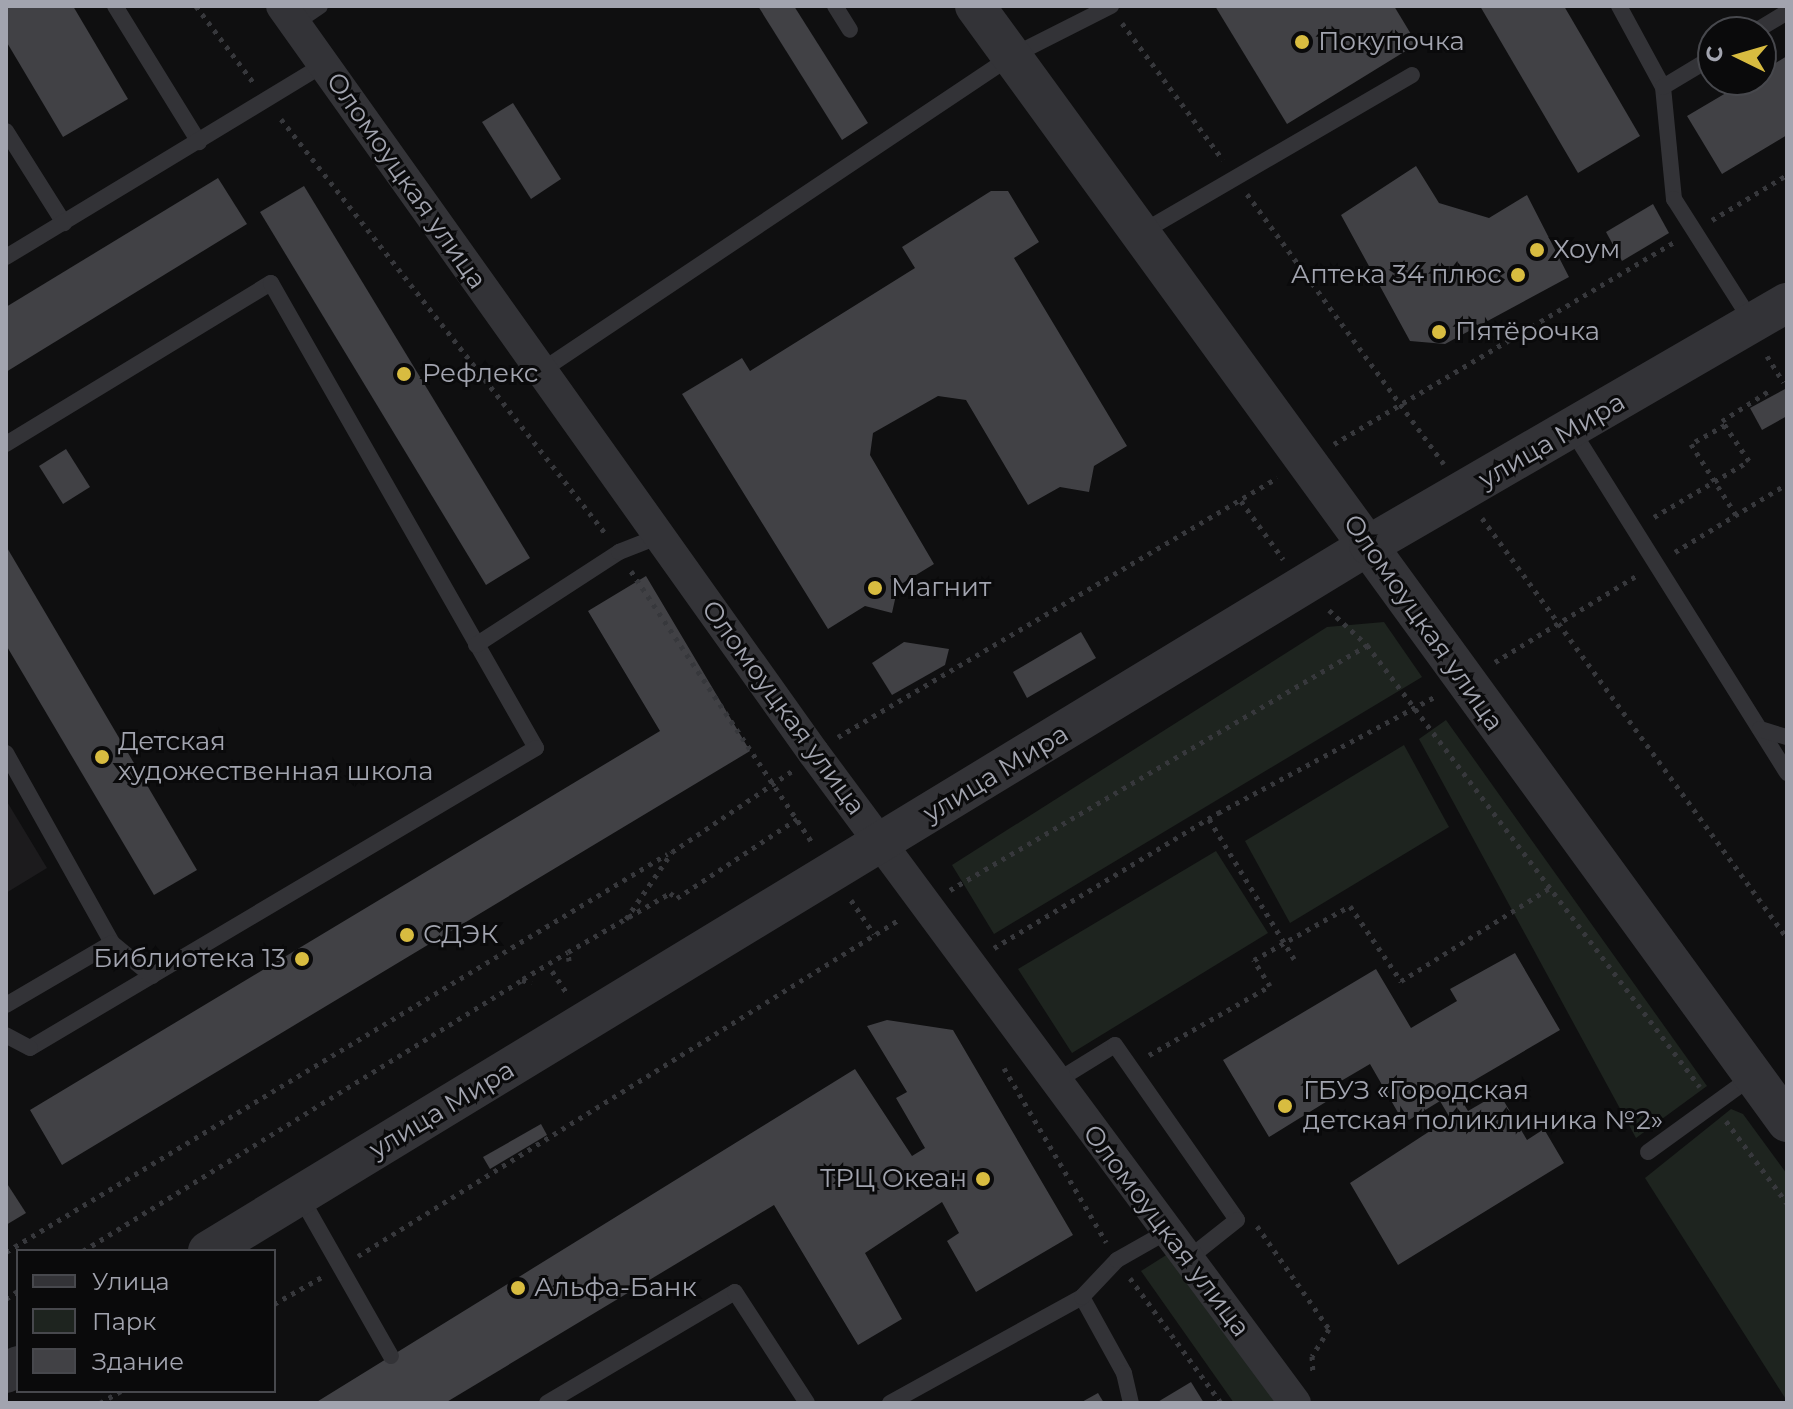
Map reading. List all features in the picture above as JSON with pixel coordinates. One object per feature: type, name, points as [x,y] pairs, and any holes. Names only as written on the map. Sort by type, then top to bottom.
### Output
[{"type":"street","name":"Оломоуцкая улица","points":[[975,6],[1144,231],[1369,545],[1462,681],[1787,1122]]},
{"type":"street","name":"Оломоуцкая улица","points":[[299,12],[325,64],[538,373],[813,752],[1168,1231],[1304,1391]]},
{"type":"street","name":"улица Мира","points":[[211,1249],[1369,545],[1787,303]]},
{"type":"lane","points":[[115,6],[199,142]]},
{"type":"lane","points":[[835,6],[850,30]]},
{"type":"lane","points":[[538,373],[1012,56],[1111,6]]},
{"type":"lane","points":[[1619,6],[1663,87],[1674,199],[1753,324]]},
{"type":"lane","points":[[6,257],[325,64]]},
{"type":"lane","points":[[1663,87],[1697,67]]},
{"type":"lane","points":[[1144,231],[1412,75]]},
{"type":"lane","points":[[6,131],[64,223]]},
{"type":"lane","points":[[6,444],[271,283],[536,748],[30,1048],[6,1035]]},
{"type":"lane","points":[[1572,430],[1787,773]]},
{"type":"lane","points":[[476,645],[619,552],[657,537]]},
{"type":"lane","points":[[1760,729],[1787,737]]},
{"type":"lane","points":[[6,753],[112,943],[152,976]]},
{"type":"lane","points":[[6,1005],[112,943]]},
{"type":"lane","points":[[1055,1082],[1115,1045],[1237,1220],[1189,1258]]},
{"type":"lane","points":[[1648,1152],[1753,1076]]},
{"type":"lane","points":[[300,1196],[391,1356]]},
{"type":"lane","points":[[890,1403],[1082,1297],[1117,1260],[1168,1231]]},
{"type":"lane","points":[[547,1403],[735,1292],[807,1403]]},
{"type":"lane","points":[[1082,1297],[1124,1373],[1131,1403]]},
{"type":"path","points":[[86,1249],[568,952],[670,893],[677,898],[797,819],[772,789],[619,552],[196,6]]},
{"type":"path","points":[[1111,6],[1464,491],[1555,624],[1787,938]]},
{"type":"path","points":[[6,1252],[672,852],[772,789],[813,752],[1307,459],[1402,406],[1787,175]]},
{"type":"path","points":[[1736,515],[1691,444],[1725,425],[1772,389]]},
{"type":"path","points":[[1634,529],[1749,461],[1725,425]]},
{"type":"path","points":[[971,962],[1209,819],[1411,710],[1555,624]]},
{"type":"path","points":[[276,1303],[928,904],[1367,645],[1411,710],[1550,888],[1787,1203]]},
{"type":"path","points":[[1209,819],[1294,959]]},
{"type":"path","points":[[626,919],[672,852]]},
{"type":"path","points":[[1141,1060],[1270,986],[1254,960],[1350,906],[1401,981],[1550,888]]},
{"type":"path","points":[[568,952],[569,961]]},
{"type":"path","points":[[522,980],[532,983]]},
{"type":"path","points":[[997,1056],[1117,1260],[1221,1403]]},
{"type":"path","points":[[1304,1391],[1312,1356],[1329,1329]]},
{"type":"path","points":[[100,1403],[118,1393]]},
{"type":"shaded area","points":[[6,800],[47,868],[6,893]]},
{"type":"green space","points":[[1384,622],[1422,677],[994,934],[952,865],[1327,627]]},
{"type":"green space","points":[[1446,720],[1707,1086],[1636,1138],[1419,739]]},
{"type":"green space","points":[[1404,745],[1449,827],[1290,923],[1245,841]]},
{"type":"green space","points":[[1216,851],[1268,933],[1072,1053],[1018,969]]},
{"type":"green space","points":[[1731,1109],[1743,1114],[1787,1174],[1787,1401],[1645,1178]]},
{"type":"green space","points":[[1171,1252],[1280,1403],[1234,1403],[1141,1271]]},
{"type":"building","points":[[6,6],[73,6],[128,99],[63,137],[6,41]]},
{"type":"building","points":[[758,6],[794,6],[868,123],[842,140]]},
{"type":"building","points":[[1215,6],[1394,6],[1417,44],[1287,124]]},
{"type":"building","points":[[1480,6],[1564,6],[1640,136],[1578,173]]},
{"type":"building","points":[[1787,56],[1787,135],[1722,174],[1687,116],[1721,96],[1777,96],[1777,62]]},
{"type":"building","points":[[513,103],[561,179],[531,199],[482,122]]},
{"type":"building","points":[[1416,166],[1439,203],[1489,218],[1527,195],[1569,277],[1445,344],[1410,341],[1341,215]]},
{"type":"building","points":[[218,178],[247,224],[6,372],[6,307]]},
{"type":"building","points":[[304,186],[530,558],[486,585],[260,212]]},
{"type":"building","points":[[991,191],[1008,191],[1039,242],[1014,258],[1127,446],[1094,466],[1089,492],[1060,487],[1028,505],[966,400],[938,396],[873,433],[870,455],[934,564],[898,586],[892,613],[865,606],[828,629],[682,394],[742,358],[750,371],[915,268],[902,247]]},
{"type":"building","points":[[1653,204],[1669,233],[1622,261],[1606,232]]},
{"type":"building","points":[[1787,388],[1787,416],[1762,430],[1750,408]]},
{"type":"building","points":[[66,449],[90,487],[63,504],[39,466]]},
{"type":"building","name":"Детская художественная школа","points":[[6,546],[197,870],[154,895],[6,645]]},
{"type":"building","points":[[646,576],[750,751],[62,1165],[30,1110],[660,731],[588,611]]},
{"type":"building","points":[[1081,632],[1096,658],[1027,698],[1013,672]]},
{"type":"building","points":[[904,642],[949,649],[945,665],[892,695],[872,663]]},
{"type":"building","name":"ГБУЗ «Городская детская поликлиника №2»","points":[[1515,953],[1560,1030],[1456,1091],[1468,1111],[1499,1093],[1527,1140],[1544,1129],[1564,1163],[1398,1265],[1350,1183],[1450,1118],[1440,1101],[1404,1123],[1370,1064],[1324,1091],[1329,1100],[1269,1137],[1223,1060],[1376,969],[1411,1028],[1457,1001],[1450,989]]},
{"type":"building","points":[[887,1020],[953,1030],[1073,1235],[976,1292],[947,1241],[959,1233],[942,1202],[865,1253],[902,1319],[858,1345],[774,1205],[445,1403],[315,1403],[855,1069],[912,1156],[925,1148],[896,1098],[907,1092],[867,1026]]},
{"type":"building","points":[[541,1124],[547,1135],[490,1169],[483,1157]]},
{"type":"building","points":[[6,1182],[26,1213],[6,1225]]},
{"type":"building","points":[[1191,1382],[1204,1403],[1156,1403]]},
{"type":"building","points":[[1098,1393],[1104,1403],[1080,1403]]},
{"type":"place","name":"Покупочка","points":[[1302,42]]},
{"type":"place","name":"Хоум","points":[[1537,250]]},
{"type":"place","name":"Аптека 34 плюс","points":[[1518,275]]},
{"type":"place","name":"Пятёрочка","points":[[1439,332]]},
{"type":"place","name":"Рефлекс","points":[[404,374]]},
{"type":"place","name":"Магнит","points":[[875,588]]},
{"type":"place","name":"Детская художественная школа","points":[[102,757]]},
{"type":"place","name":"СДЭК","points":[[407,935]]},
{"type":"place","name":"Библиотека 13","points":[[302,959]]},
{"type":"place","name":"ГБУЗ «Городская детская поликлиника №2»","points":[[1285,1106]]},
{"type":"place","name":"ТРЦ Океан","points":[[983,1179]]},
{"type":"place","name":"Альфа-Банк","points":[[518,1288]]}]
